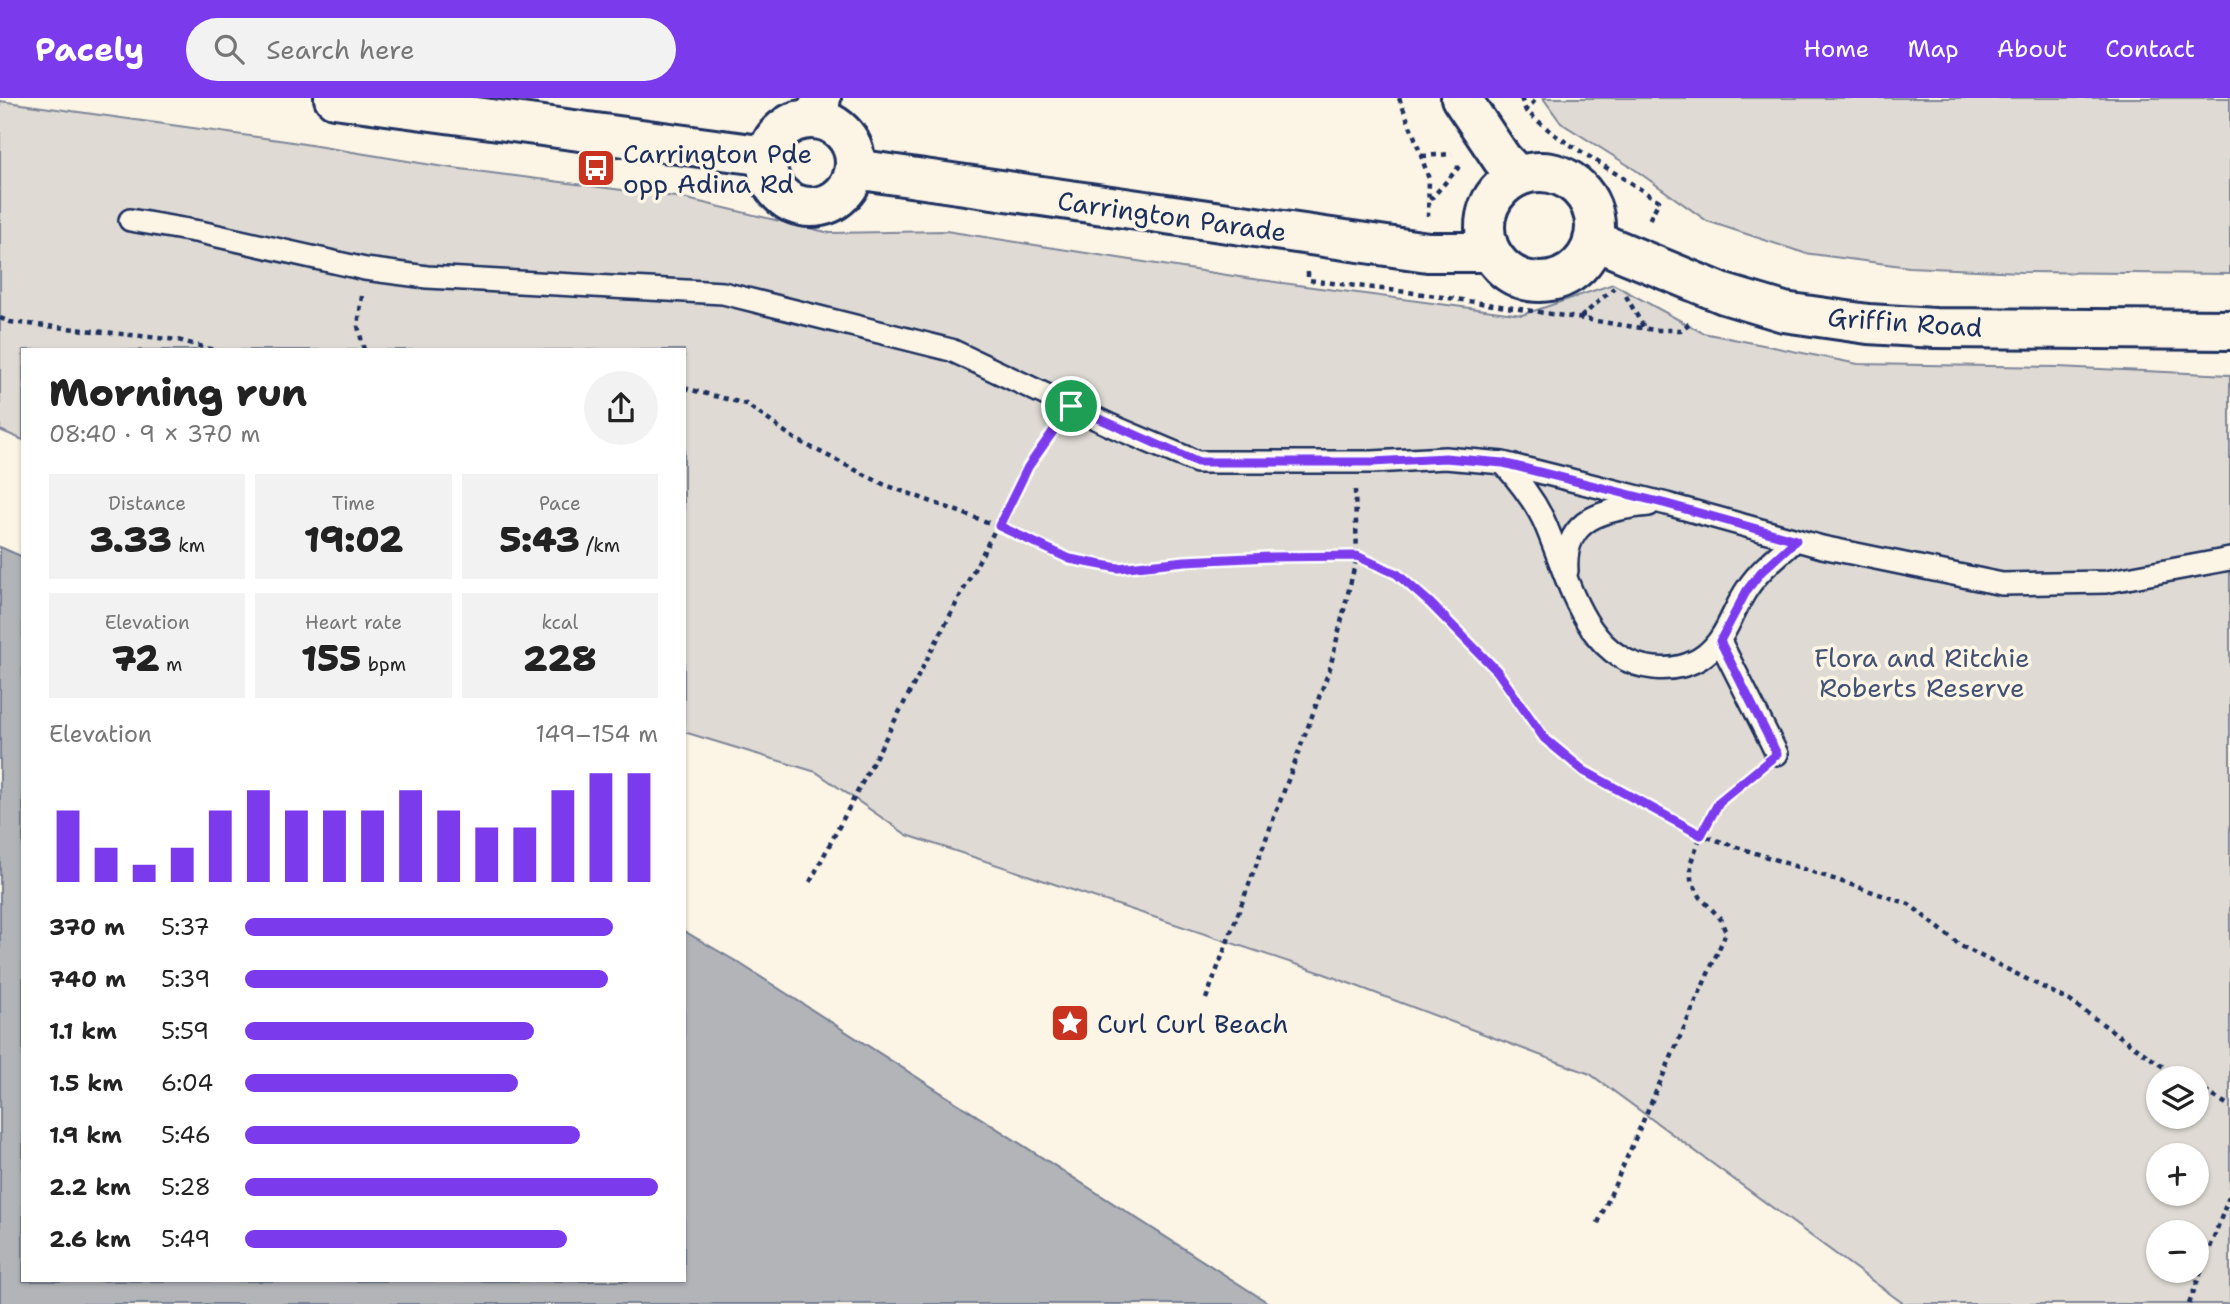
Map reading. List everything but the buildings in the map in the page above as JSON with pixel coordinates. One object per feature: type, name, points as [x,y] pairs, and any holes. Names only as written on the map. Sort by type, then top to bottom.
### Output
[{"type":"street","points":[[334,98],[767,156]]},
{"type":"street","points":[[1461,98],[1502,159],[1518,176]]},
{"type":"street","points":[[819,108],[850,142],[855,156],[855,169],[850,184],[840,197],[827,205],[812,208],[797,206],[783,198],[773,186],[767,172],[767,156],[771,143],[779,132],[819,108]]},
{"type":"street","name":"Carrington Parade","points":[[855,169],[1428,252],[1491,252]]},
{"type":"street","points":[[1535,172],[1552,173],[1568,179],[1581,191],[1590,206],[1594,223],[1593,240],[1586,258],[1572,271],[1555,279],[1536,282],[1518,277],[1502,267],[1491,252],[1485,234],[1485,216],[1492,200],[1503,186],[1518,176],[1535,172]]},
{"type":"street","name":"Griffin Road","points":[[1593,240],[1724,294],[1784,312],[1868,324],[1935,328],[2230,330]]},
{"type":"lane","points":[[130,220],[200,232],[365,269],[428,277],[723,293],[951,350],[1197,462],[1355,463],[1445,458],[1503,463],[1667,504],[1822,547],[2002,584],[2106,582],[2230,559]]},
{"type":"lane","points":[[1503,463],[1527,489],[1542,517],[1584,619],[1600,640],[1619,658],[1641,667],[1663,669],[1687,665],[1703,657],[1720,641],[1747,590],[1761,572],[1796,540]]},
{"type":"lane","points":[[1568,584],[1566,562],[1570,542],[1580,527],[1607,511],[1667,504]]},
{"type":"lane","points":[[1720,641],[1777,754]]},
{"type":"path","points":[[1399,98],[1429,179],[1428,211]]},
{"type":"path","points":[[1521,98],[1527,111],[1555,135],[1659,201]]},
{"type":"path","points":[[1527,111],[1537,98]]},
{"type":"path","points":[[1422,156],[1452,154],[1457,158],[1458,168],[1429,201]]},
{"type":"path","points":[[1307,235],[1308,280],[1423,293],[1644,328],[1681,330],[1724,294]]},
{"type":"path","points":[[364,348],[358,326],[365,269]]},
{"type":"path","points":[[1581,318],[1620,285],[1644,328]]},
{"type":"path","points":[[0,318],[10,322],[178,340],[207,348]]},
{"type":"path","points":[[686,389],[746,404],[794,439],[883,484],[999,526],[1070,559],[1118,568],[1185,561],[1357,556],[1397,574],[1430,603],[1497,671],[1544,738],[1584,771],[1701,835],[1909,904],[1961,946],[2070,1001],[2162,1066]]},
{"type":"path","points":[[810,882],[1028,467],[1071,406]]},
{"type":"path","points":[[1206,999],[1330,668],[1357,556],[1355,463]]},
{"type":"path","points":[[1598,1223],[1726,933],[1720,918],[1701,898],[1691,880],[1691,862],[1701,835],[1719,802],[1777,754]]},
{"type":"path","points":[[2209,1094],[2230,1106]]},
{"type":"path","points":[[2189,1304],[2230,1194]]},
{"type":"green space","points":[[1543,98],[2230,98],[2230,274],[2021,272],[1909,267],[1804,253],[1707,221],[1634,169],[1561,123]]},
{"type":"green space","name":"Flora and Ritchie Roberts Reserve","points":[[0,101],[286,141],[438,166],[683,198],[830,233],[946,231],[1246,278],[1522,315],[1613,284],[1703,333],[1858,364],[2057,367],[2230,375],[2230,1304],[1904,1304],[1590,1074],[1322,973],[907,835],[816,772],[686,733],[686,348],[21,348],[21,439],[0,430]]},
{"type":"shaded area","points":[[0,547],[21,556],[21,1282],[686,1282],[686,932],[739,963],[1270,1304],[0,1304]]},
{"type":"place","name":"Carrington Pde opp Adina Rd","points":[[596,168]]},
{"type":"place","name":"Curl Curl Beach","points":[[1070,1023]]},
{"type":"route","points":[[1071,406],[1197,462],[1373,462],[1445,458],[1503,463],[1796,540],[1761,572],[1747,590],[1720,641],[1777,754],[1719,802],[1701,835],[1584,771],[1544,738],[1497,671],[1430,603],[1397,574],[1357,556],[1185,561],[1118,568],[1070,559],[999,526],[1028,467],[1071,406]]}]
